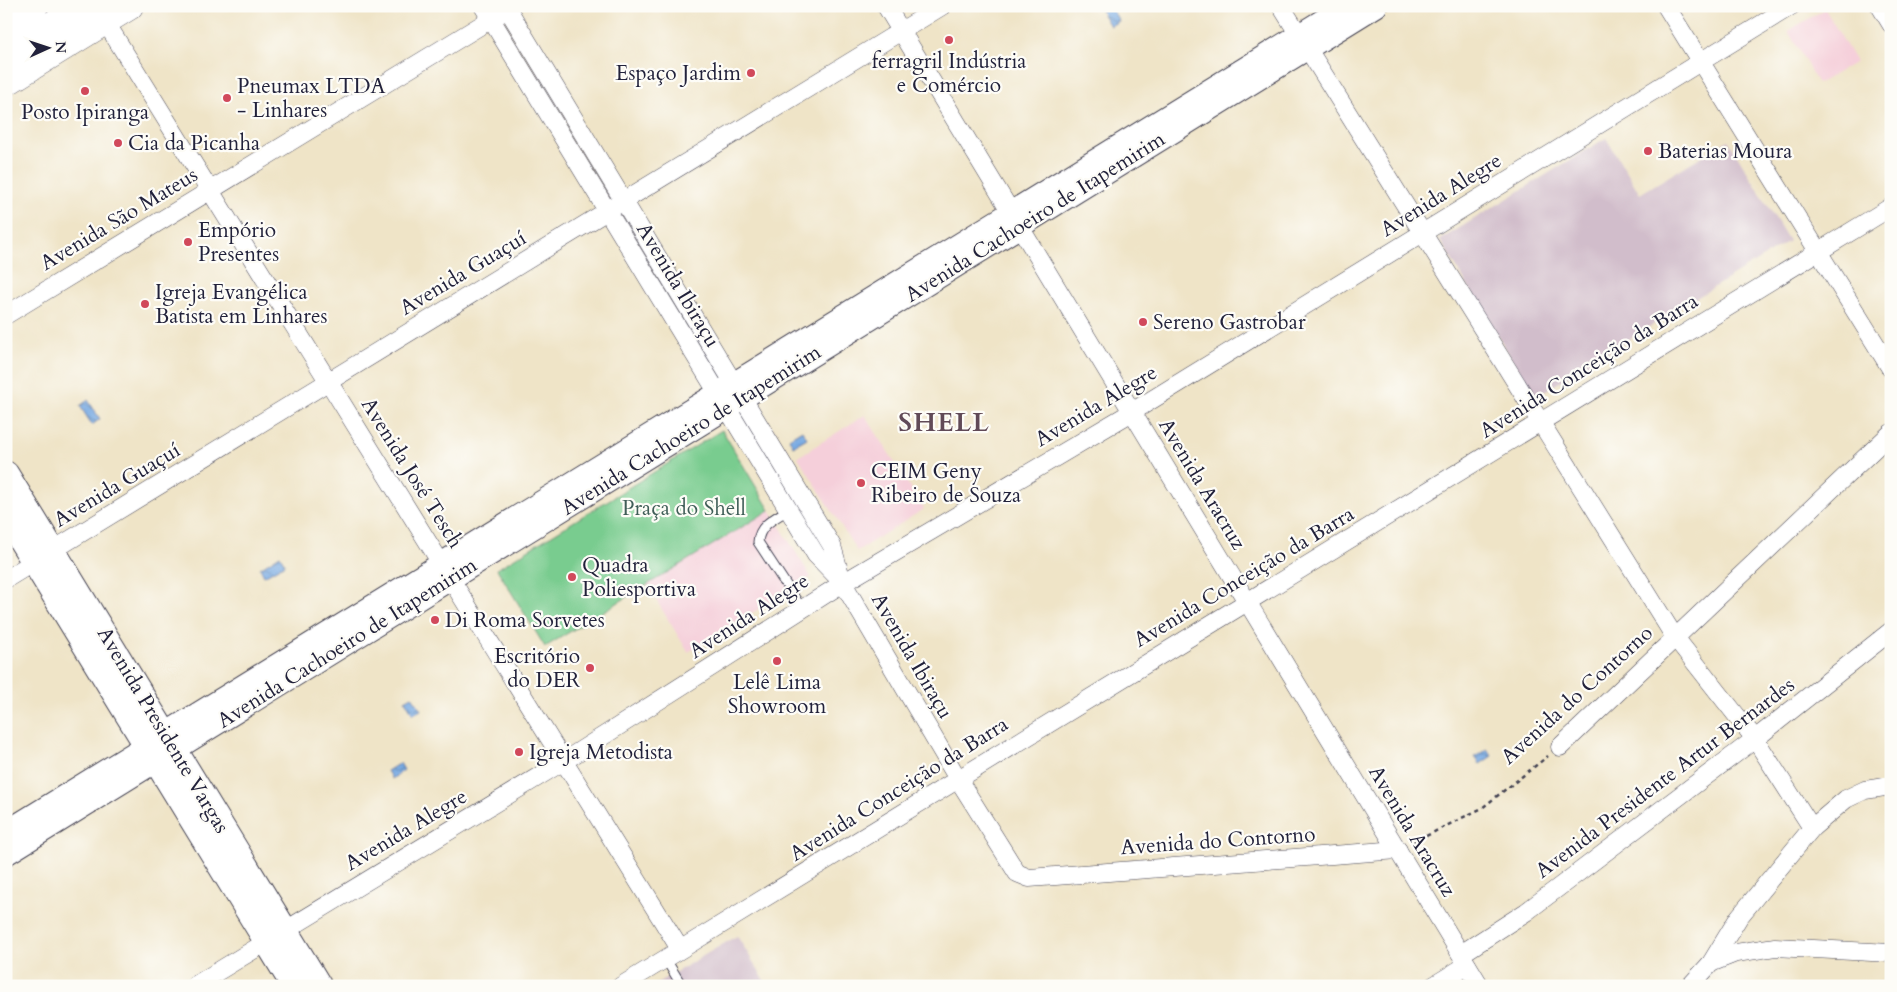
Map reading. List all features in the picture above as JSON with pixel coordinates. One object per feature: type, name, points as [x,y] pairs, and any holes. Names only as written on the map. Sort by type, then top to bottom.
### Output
[{"type":"main road","points":[[6,23],[34,6]]},
{"type":"main road","points":[[6,54],[94,14],[129,6]]},
{"type":"main road","points":[[6,82],[94,14]]},
{"type":"main road","name":"Avenida Presidente Vargas","points":[[6,474],[44,556],[161,748],[276,936],[319,986]]},
{"type":"main road","name":"Avenida Presidente Vargas","points":[[6,516],[44,556]]},
{"type":"main road","name":"Avenida Presidente Vargas","points":[[276,936],[294,986]]},
{"type":"street","name":"Avenida Aracruz","points":[[886,6],[1480,986]]},
{"type":"street","name":"Avenida Guaçuí","points":[[6,579],[942,6]]},
{"type":"street","points":[[1281,6],[1674,636],[1755,739],[1812,828]]},
{"type":"street","points":[[1303,42],[1346,6]]},
{"type":"street","name":"Avenida Cachoeiro de Itapemirim","points":[[6,854],[161,748],[446,571],[1303,42],[1376,6]]},
{"type":"street","points":[[1666,6],[1891,369]]},
{"type":"street","name":"Avenida Alegre","points":[[194,986],[564,761],[843,582],[1132,412],[1791,6]]},
{"type":"street","points":[[1880,6],[1891,24]]},
{"type":"street","name":"Avenida São Mateus","points":[[6,315],[210,191],[487,13],[509,7]]},
{"type":"street","name":"Avenida Ibiraçu","points":[[509,7],[624,201],[730,396],[788,510],[816,556],[843,582]]},
{"type":"street","name":"Avenida Ibiraçu","points":[[487,13],[607,211],[832,546],[843,582],[958,779],[1022,877]]},
{"type":"street","name":"Avenida José Tesch","points":[[94,14],[210,191],[564,761],[673,954]]},
{"type":"street","name":"Avenida Conceição da Barra","points":[[621,986],[1891,207]]},
{"type":"street","name":"Avenida do Contorno","points":[[1560,747],[1674,636],[1891,433]]},
{"type":"street","name":"Avenida Presidente Artur Bernardes","points":[[1433,986],[1464,959],[1755,739],[1891,630]]},
{"type":"street","points":[[6,832],[161,748]]},
{"type":"street","points":[[1690,986],[1711,963],[1738,917],[1812,828],[1846,799],[1865,790],[1891,786]]},
{"type":"street","name":"Avenida do Contorno","points":[[1022,877],[1398,850]]},
{"type":"street","points":[[1711,963],[1736,953],[1775,947],[1891,953]]},
{"type":"lane","points":[[788,510],[763,526],[758,533],[758,542],[802,609]]},
{"type":"lane","points":[[673,954],[682,986]]},
{"type":"path","name":"Avenida do Contorno","points":[[1398,850],[1482,808],[1560,747]]},
{"type":"shaded area","points":[[1825,9],[1856,62],[1818,84],[1788,31]]},
{"type":"shaded area","points":[[1606,138],[1640,194],[1728,140],[1789,241],[1535,397],[1440,240]]},
{"type":"shaded area","name":"CEIM Geny Ribeiro de Souza","points":[[865,415],[924,509],[857,551],[798,457]]},
{"type":"shaded area","points":[[770,510],[811,577],[688,652],[647,585]]},
{"type":"shaded area","points":[[737,936],[768,986],[652,986]]},
{"type":"green space","name":"Praça do Shell","points":[[722,430],[770,510],[545,647],[497,569]]},
{"type":"water","points":[[1110,6],[1119,21],[1110,26],[1101,11]]},
{"type":"water","points":[[88,400],[100,419],[92,425],[80,406]]},
{"type":"water","points":[[802,430],[807,438],[793,446],[789,438]]},
{"type":"water","points":[[280,555],[285,564],[264,576],[260,568]]},
{"type":"water","points":[[412,696],[421,710],[413,714],[405,700]]},
{"type":"water","points":[[1487,749],[1492,756],[1480,764],[1475,757]]},
{"type":"water","points":[[400,763],[404,770],[392,779],[387,771]]},
{"type":"place","name":"ferragril Indústria e Comércio","points":[[949,40]]},
{"type":"place","name":"Espaço Jardim","points":[[751,73]]},
{"type":"place","name":"Posto Ipiranga","points":[[85,91]]},
{"type":"place","name":"Pneumax LTDA - Linhares","points":[[227,98]]},
{"type":"place","name":"Cia da Picanha","points":[[118,143]]},
{"type":"place","name":"Baterias Moura","points":[[1648,151]]},
{"type":"place","name":"Empório Presentes","points":[[188,242]]},
{"type":"place","name":"Igreja Evangélica Batista em Linhares","points":[[145,304]]},
{"type":"place","name":"Sereno Gastrobar","points":[[1143,322]]},
{"type":"place","name":"CEIM Geny Ribeiro de Souza","points":[[861,483]]},
{"type":"place","name":"Quadra Poliesportiva","points":[[572,577]]},
{"type":"place","name":"Di Roma Sorvetes","points":[[435,620]]},
{"type":"place","name":"Lelê Lima Showroom","points":[[777,661]]},
{"type":"place","name":"Escritório do DER","points":[[590,668]]},
{"type":"place","name":"Igreja Metodista","points":[[519,752]]},
{"type":"district","name":"SHELL","points":[[944,422]]}]
